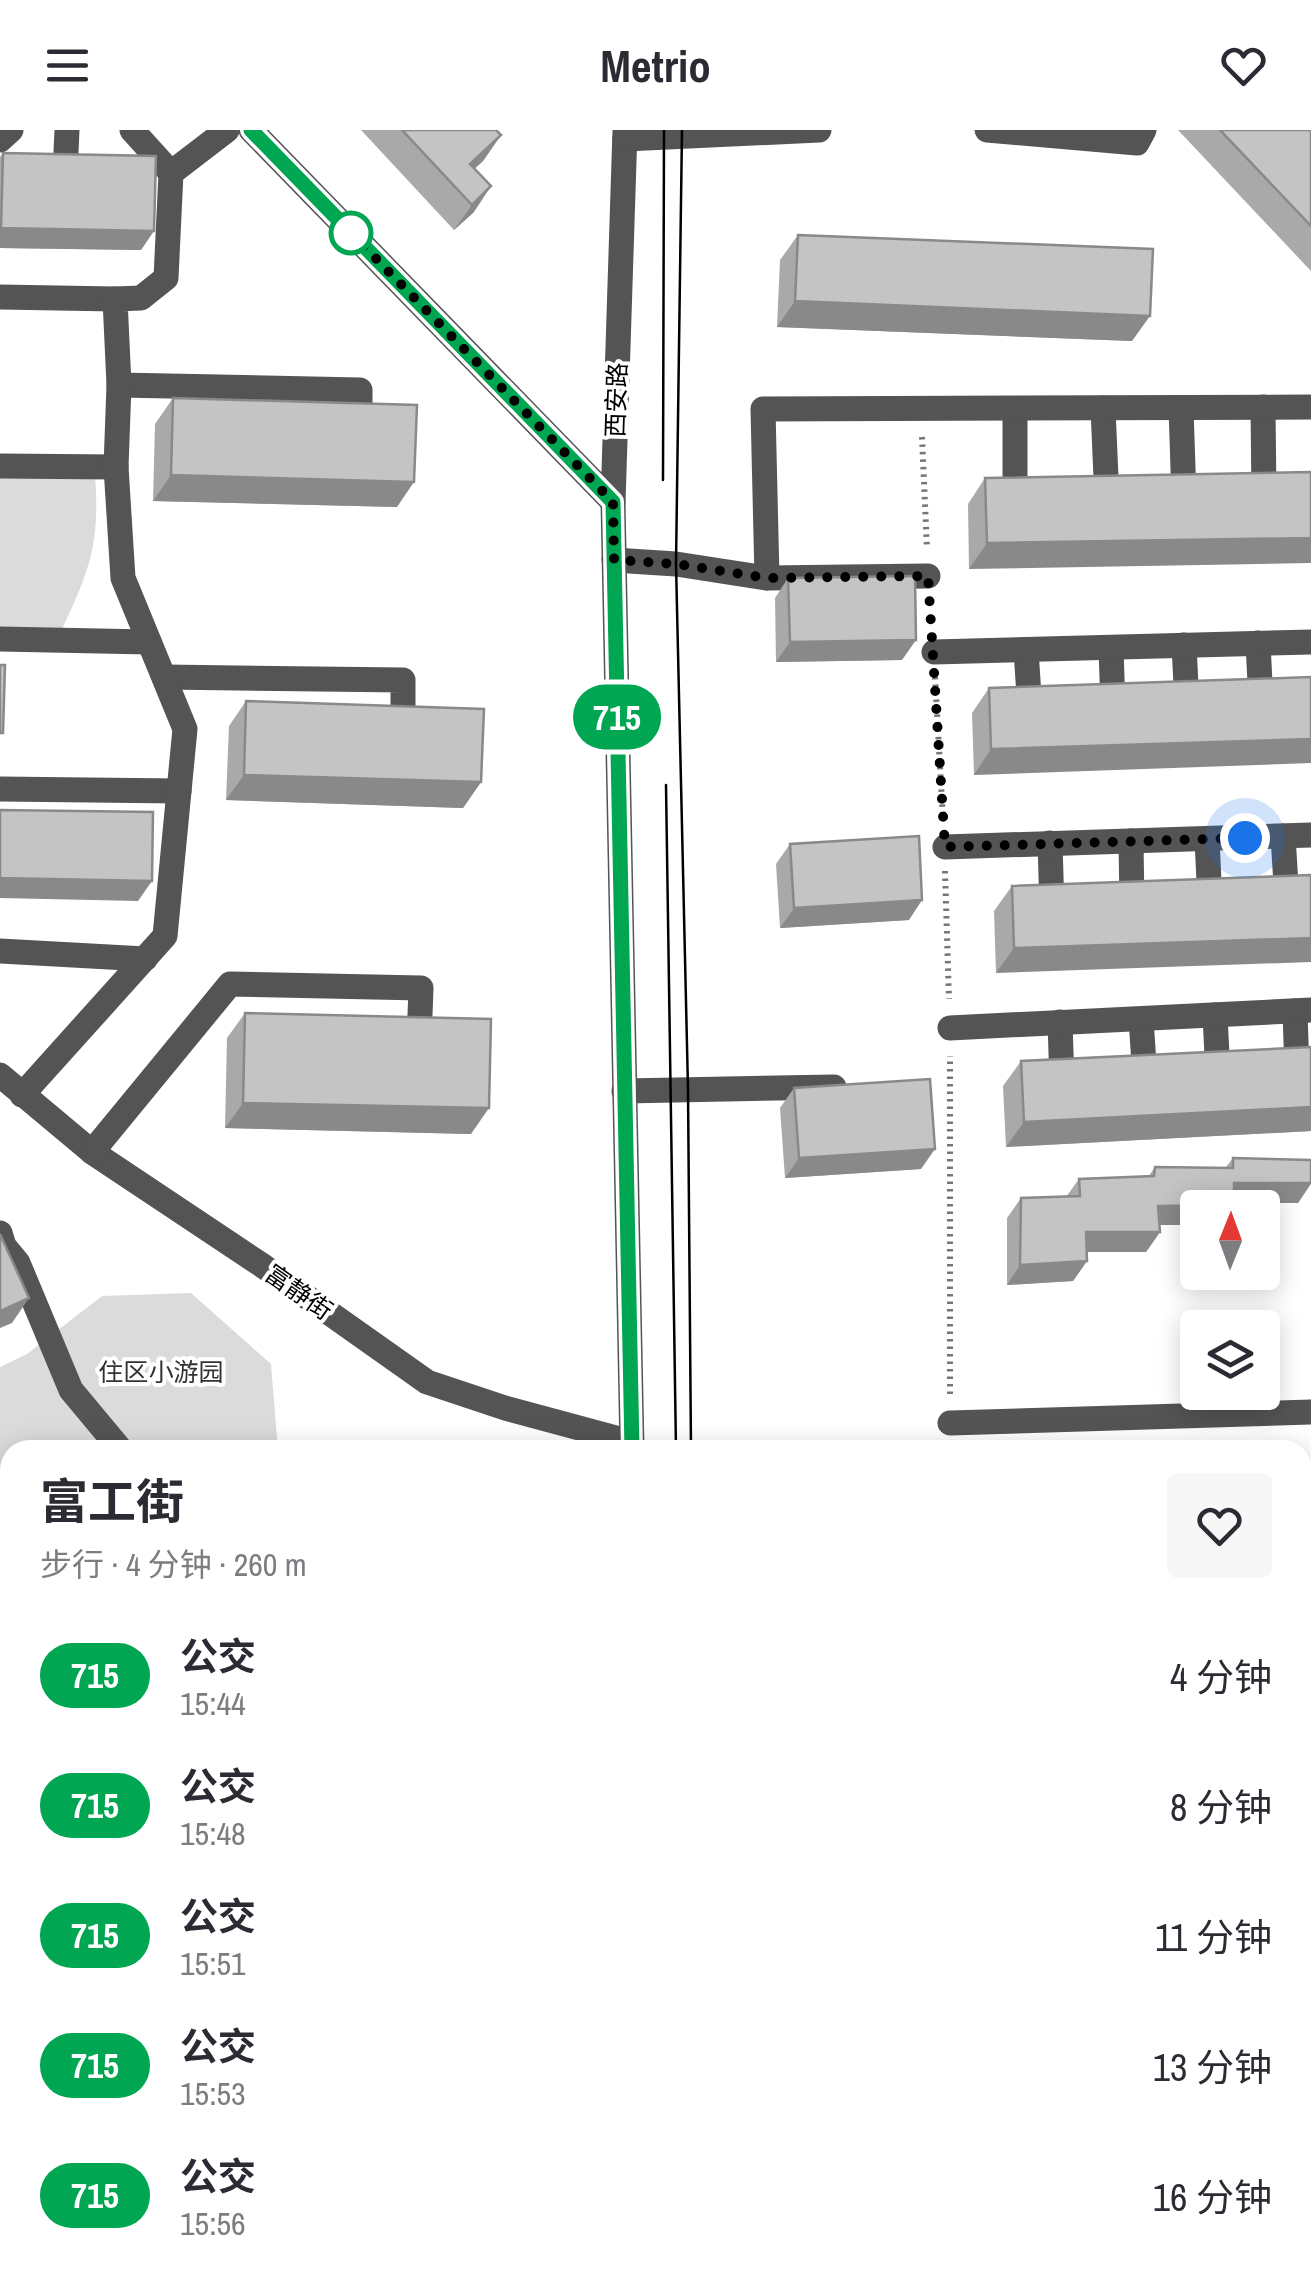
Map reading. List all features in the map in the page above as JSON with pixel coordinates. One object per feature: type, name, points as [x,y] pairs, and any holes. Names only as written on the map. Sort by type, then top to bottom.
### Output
[{"type":"street","points":[[0,140],[11,130]]},
{"type":"street","points":[[65,174],[66,130]]},
{"type":"street","points":[[0,297],[141,298],[166,278],[172,174],[132,130]]},
{"type":"street","points":[[172,174],[227,130]]},
{"type":"street","points":[[251,130],[613,502]]},
{"type":"street","points":[[625,134],[819,130]]},
{"type":"street","points":[[987,130],[1137,143],[1144,130]]},
{"type":"street","name":"西安路","points":[[625,134],[613,502],[632,1440]]},
{"type":"street","points":[[22,1095],[165,936],[185,729],[123,578],[116,467],[119,386],[115,298]]},
{"type":"street","points":[[119,386],[208,396],[360,390],[360,429]]},
{"type":"street","points":[[1263,407],[1264,498]]},
{"type":"street","points":[[767,578],[763,409],[1311,407]]},
{"type":"street","points":[[1103,408],[1107,501]]},
{"type":"street","points":[[1181,408],[1184,499]]},
{"type":"street","points":[[1015,409],[1015,503]]},
{"type":"street","points":[[0,466],[116,467]]},
{"type":"street","points":[[614,560],[676,564],[767,578],[928,576]]},
{"type":"street","points":[[0,639],[149,642]]},
{"type":"street","points":[[934,652],[1311,642]]},
{"type":"street","points":[[1258,643],[1261,703]]},
{"type":"street","points":[[1184,646],[1187,706]]},
{"type":"street","points":[[1110,648],[1113,708]]},
{"type":"street","points":[[1026,650],[1030,711]]},
{"type":"street","points":[[164,677],[403,680],[403,732]]},
{"type":"street","points":[[275,679],[276,712]]},
{"type":"street","points":[[0,789],[179,790]]},
{"type":"street","points":[[945,847],[1311,835]]},
{"type":"street","points":[[1284,836],[1287,901]]},
{"type":"street","points":[[1207,839],[1210,903]]},
{"type":"street","points":[[1131,841],[1132,906]]},
{"type":"street","points":[[1050,844],[1052,909]]},
{"type":"street","points":[[0,951],[145,959]]},
{"type":"street","points":[[92,1152],[230,984],[288,994],[421,988],[418,1042]]},
{"type":"street","points":[[950,1028],[1303,1011],[1297,1072]]},
{"type":"street","points":[[1215,1015],[1218,1076]]},
{"type":"street","points":[[1142,1018],[1145,1079]]},
{"type":"street","points":[[1060,1022],[1062,1084]]},
{"type":"street","name":"富静街","points":[[0,1075],[92,1152],[427,1382],[612,1440]]},
{"type":"street","points":[[624,1091],[862,1086]]},
{"type":"street","points":[[0,1233],[4,1246],[18,1263],[71,1390],[113,1440]]},
{"type":"street","points":[[950,1423],[1311,1412]]},
{"type":"path","points":[[921,410],[928,576]]},
{"type":"path","points":[[934,652],[950,1028],[950,1423]]},
{"type":"green space","points":[[0,475],[95,476],[96,520],[91,555],[62,629],[0,628]]},
{"type":"green space","name":"住区小游园","points":[[191,1293],[271,1364],[277,1440],[0,1440],[0,1367],[27,1354],[102,1296]]},
{"type":"building","points":[[402,130],[496,130],[501,135],[470,164],[491,186],[472,205]]},
{"type":"building","points":[[1220,130],[1311,130],[1311,226]]},
{"type":"building","points":[[3,153],[156,156],[154,231],[1,228]]},
{"type":"building","points":[[798,235],[1153,249],[1150,316],[795,301]]},
{"type":"building","points":[[173,398],[417,405],[414,482],[171,475]]},
{"type":"building","points":[[1311,472],[1311,538],[987,543],[985,478]]},
{"type":"building","points":[[915,576],[916,640],[790,642],[788,578]]},
{"type":"building","points":[[0,665],[5,665],[3,733],[0,733]]},
{"type":"building","points":[[1311,677],[1311,739],[991,749],[989,688]]},
{"type":"building","points":[[246,701],[484,709],[481,782],[244,775]]},
{"type":"building","points":[[0,810],[153,812],[152,881],[0,878]]},
{"type":"building","points":[[919,836],[922,900],[794,908],[790,844]]},
{"type":"building","points":[[1311,875],[1311,938],[1014,948],[1012,886]]},
{"type":"building","points":[[245,1013],[491,1019],[489,1108],[243,1103]]},
{"type":"building","points":[[1311,1047],[1311,1107],[1024,1122],[1021,1061]]},
{"type":"building","points":[[930,1079],[935,1149],[799,1158],[794,1088]]},
{"type":"building","points":[[1233,1158],[1311,1160],[1311,1183],[1234,1183],[1234,1190],[1180,1190],[1180,1206],[1158,1206],[1160,1232],[1086,1232],[1087,1261],[1020,1265],[1021,1198],[1080,1196],[1079,1179],[1154,1176],[1155,1167],[1233,1168]]},
{"type":"building","points":[[0,1234],[29,1298],[0,1311]]},
{"type":"tram line","points":[[663,480],[664,130]]},
{"type":"tram line","points":[[682,130],[676,564],[688,1089],[691,1440]]},
{"type":"tram line","points":[[666,785],[676,1440]]},
{"type":"bus line","name":"715","points":[[251,130],[613,502],[632,1440]]},
{"type":"route","points":[[351,233],[613,502],[614,560],[676,564],[767,578],[928,576],[945,847],[1245,838]]}]
